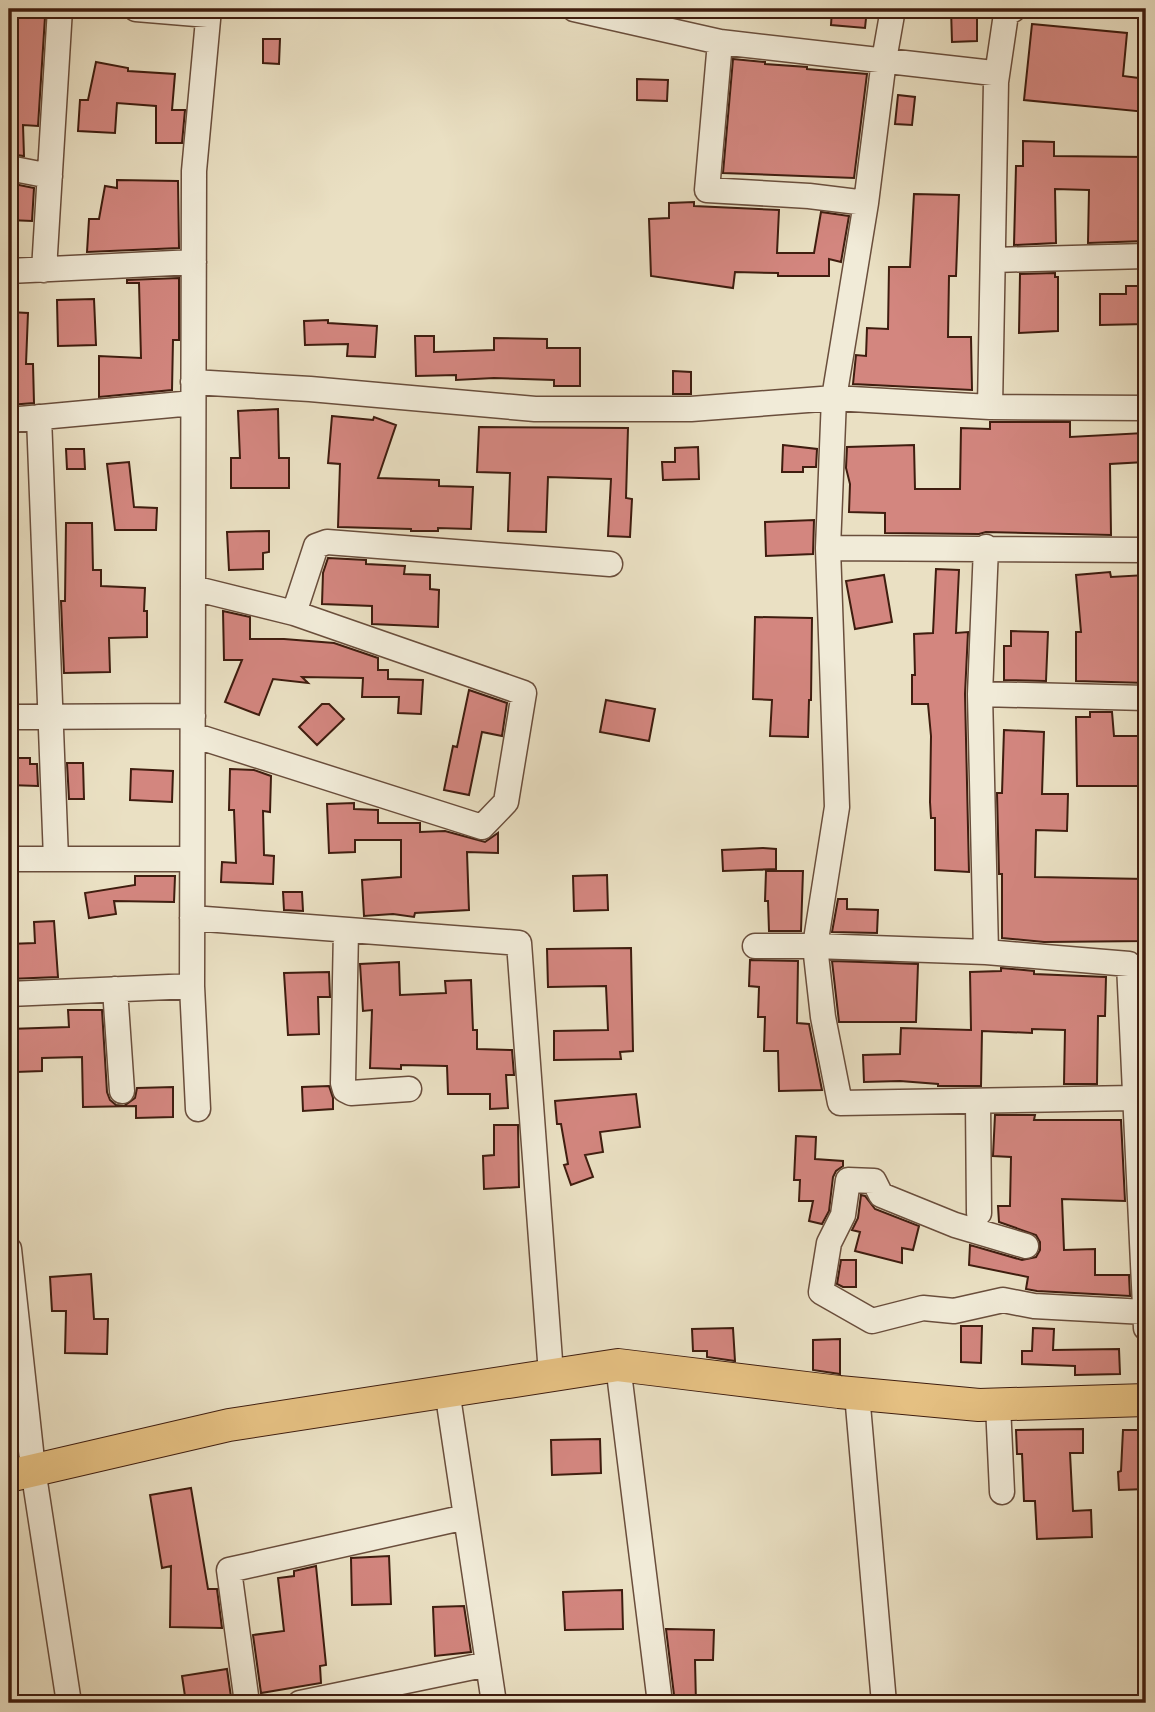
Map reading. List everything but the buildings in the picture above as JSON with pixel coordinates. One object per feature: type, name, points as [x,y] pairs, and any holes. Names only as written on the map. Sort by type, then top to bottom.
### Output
[{"type":"main road","points":[[21,1472],[229,1425],[618,1365],[857,1394],[979,1405],[1146,1399]]},
{"type":"street","points":[[44,270],[60,9]]},
{"type":"street","points":[[136,9],[209,12],[194,171],[192,986],[198,1110]]},
{"type":"street","points":[[574,9],[720,41],[993,73],[996,82]]},
{"type":"street","points":[[894,9],[884,60],[866,204],[834,398],[828,548],[837,807],[815,946],[822,1017],[840,1103],[1134,1098]]},
{"type":"street","points":[[990,407],[996,82],[1006,14],[1014,9]]},
{"type":"street","points":[[720,41],[707,190],[809,196],[866,204]]},
{"type":"street","points":[[9,168],[50,176]]},
{"type":"street","points":[[994,260],[1146,256]]},
{"type":"street","points":[[9,271],[194,262]]},
{"type":"street","points":[[9,420],[193,392],[310,390],[535,410],[691,410],[834,398],[990,407],[1146,408]]},
{"type":"street","points":[[39,417],[56,859]]},
{"type":"street","points":[[294,613],[316,546],[327,542],[610,564]]},
{"type":"street","points":[[985,547],[980,694],[985,952]]},
{"type":"street","points":[[828,548],[1146,550]]},
{"type":"street","points":[[9,718],[51,717],[193,725],[482,827],[506,802],[524,693],[294,613],[193,588]]},
{"type":"street","points":[[980,694],[1146,698]]},
{"type":"street","points":[[9,859],[192,859]]},
{"type":"street","points":[[192,918],[519,943],[551,1374]]},
{"type":"street","points":[[346,930],[345,1090],[351,1093],[409,1089]]},
{"type":"street","points":[[755,946],[985,952],[1129,964],[1146,1328]]},
{"type":"street","points":[[9,994],[192,986]]},
{"type":"street","points":[[115,989],[122,1091]]},
{"type":"street","points":[[978,1101],[979,1213]]},
{"type":"street","points":[[1026,1246],[955,1225],[881,1195],[874,1181],[848,1180],[843,1215],[829,1243],[821,1292],[872,1321],[923,1308],[954,1311],[1003,1300],[1034,1306],[1145,1312]]},
{"type":"street","points":[[9,1249],[21,1472],[69,1703]]},
{"type":"street","points":[[618,1365],[660,1703]]},
{"type":"street","points":[[447,1390],[494,1703]]},
{"type":"street","points":[[857,1394],[884,1703]]},
{"type":"street","points":[[998,1405],[1002,1492]]},
{"type":"street","points":[[247,1703],[229,1570],[466,1517]]},
{"type":"street","points":[[300,1703],[488,1664]]}]
